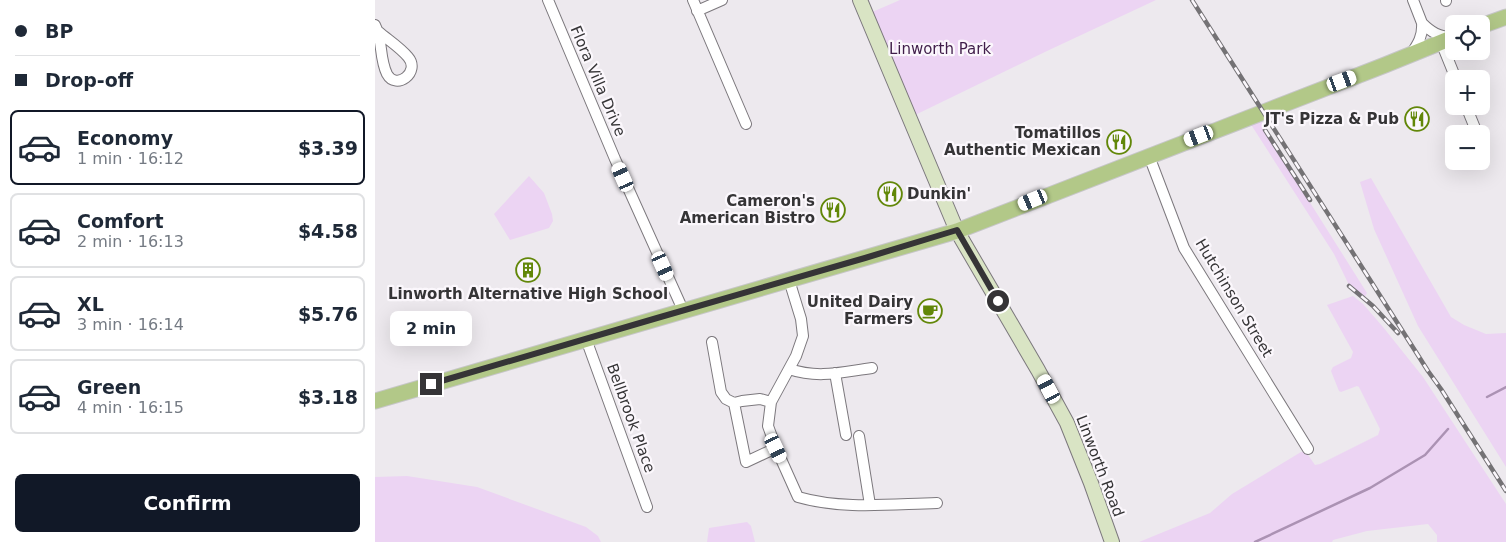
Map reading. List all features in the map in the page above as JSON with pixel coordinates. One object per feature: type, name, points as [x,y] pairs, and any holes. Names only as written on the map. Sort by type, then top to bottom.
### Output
[{"type":"main road","name":"Linworth Road","points":[[860,0],[957,230],[1031,357],[1067,424],[1091,483],[1111,542]]},
{"type":"main road","points":[[1490,23],[1506,17]]},
{"type":"main road","points":[[375,401],[957,230],[1445,41]]},
{"type":"street","name":"Flora Villa Drive","points":[[548,0],[615,160],[683,310]]},
{"type":"street","points":[[693,0],[746,124]]},
{"type":"street","points":[[697,11],[722,0]]},
{"type":"street","points":[[1413,0],[1422,23],[1430,31],[1445,38]]},
{"type":"street","points":[[1410,54],[1421,36],[1422,23]]},
{"type":"street","points":[[377,28],[409,57],[412,70],[403,80],[391,79],[387,75],[383,64],[377,28]]},
{"type":"street","name":"Hutchinson Street","points":[[1149,156],[1184,248],[1308,449]]},
{"type":"street","points":[[789,280],[801,318],[803,336],[796,356],[771,402],[768,426],[798,497],[810,500],[870,505],[937,503]]},
{"type":"street","name":"Bellbrook Place","points":[[586,339],[647,507]]},
{"type":"street","points":[[712,342],[721,392],[726,400],[734,403],[760,400],[771,402]]},
{"type":"street","points":[[789,369],[812,375],[872,368]]},
{"type":"street","points":[[835,373],[846,435]]},
{"type":"street","points":[[734,403],[745,462],[776,448]]},
{"type":"street","points":[[859,436],[870,505]]},
{"type":"green space","name":"Linworth Park","points":[[900,0],[1156,0],[913,116],[870,13]]},
{"type":"green space","points":[[1260,119],[1275,147],[1367,293],[1364,298],[1349,285],[1334,254],[1250,123]]},
{"type":"green space","points":[[529,176],[544,193],[553,221],[549,228],[510,240],[494,214]]},
{"type":"green space","points":[[1371,178],[1451,317],[1464,325],[1486,334],[1506,333],[1506,467],[1418,326],[1374,229],[1360,182]]},
{"type":"green space","points":[[1353,296],[1363,304],[1383,327],[1423,377],[1506,504],[1506,542],[1437,542],[1437,535],[1428,524],[1367,531],[1333,540],[1332,542],[1139,542],[1210,513],[1232,494],[1301,452],[1306,452],[1315,465],[1320,464],[1378,435],[1380,429],[1359,387],[1339,391],[1331,371],[1333,367],[1351,358],[1353,352],[1327,305]]},
{"type":"green space","points":[[407,476],[477,487],[586,527],[598,536],[601,542],[375,542],[375,477]]},
{"type":"green space","points":[[747,522],[751,526],[755,542],[707,542],[709,528]]},
{"type":"waterway","points":[[1487,397],[1506,387]]},
{"type":"waterway","points":[[1255,542],[1370,488],[1425,455],[1448,429]]},
{"type":"railway","points":[[1192,0],[1506,491]]},
{"type":"railway","points":[[1265,130],[1310,200]]},
{"type":"railway","points":[[1349,286],[1373,306],[1398,333]]},
{"type":"place","name":"JT's Pizza & Pub","points":[[1417,119]]},
{"type":"place","name":"Tomatillos Authentic Mexican","points":[[1119,142]]},
{"type":"place","name":"Dunkin'","points":[[890,194]]},
{"type":"place","name":"Cameron's American Bistro","points":[[833,210]]},
{"type":"place","name":"Linworth Alternative High School","points":[[528,270]]},
{"type":"place","name":"United Dairy Farmers","points":[[930,311]]},
{"type":"route","points":[[431,384],[957,230],[998,301]]}]
